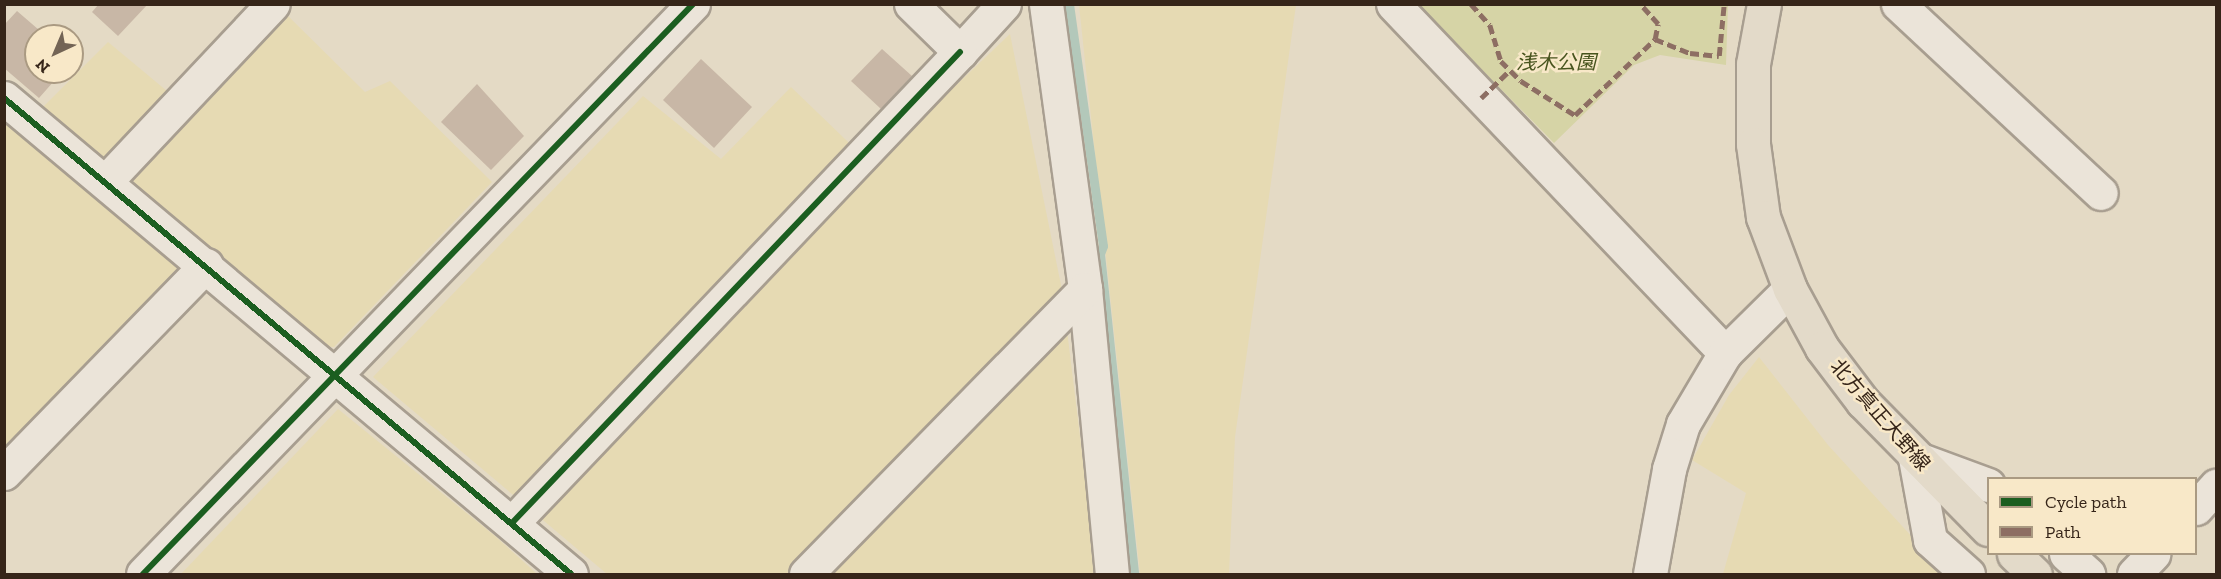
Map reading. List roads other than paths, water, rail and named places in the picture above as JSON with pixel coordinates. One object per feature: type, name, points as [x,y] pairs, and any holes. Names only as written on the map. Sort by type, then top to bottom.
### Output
[{"type":"main road","name":"北方真正大野線","points":[[1764,4],[1753,64],[1754,144],[1763,217],[1790,289],[1822,348],[1915,459],[1987,527]]},
{"type":"main road","points":[[2015,555],[2036,574]]},
{"type":"street","points":[[105,181],[273,4]]},
{"type":"street","points":[[143,574],[693,4]]},
{"type":"street","points":[[911,4],[960,52]]},
{"type":"street","points":[[512,523],[1004,4]]},
{"type":"street","points":[[1046,4],[1085,289],[1112,574]]},
{"type":"street","points":[[1393,4],[1725,353]]},
{"type":"street","points":[[1898,4],[2100,193]]},
{"type":"street","points":[[4,98],[572,574]]},
{"type":"street","points":[[4,473],[206,265]]},
{"type":"street","points":[[806,574],[1085,289]]},
{"type":"street","points":[[1650,574],[1669,469],[1683,424],[1725,353],[1790,289]]},
{"type":"street","points":[[1968,574],[1930,540],[1915,459],[1987,484]]},
{"type":"street","points":[[2197,507],[2217,486]]},
{"type":"street","points":[[2067,555],[2088,574]]},
{"type":"street","points":[[2134,574],[2152,555]]},
{"type":"waterway","points":[[1069,4],[1103,246],[1100,254],[1134,574]]},
{"type":"park label","name":"浅木公園","points":[[1556,62]]}]
